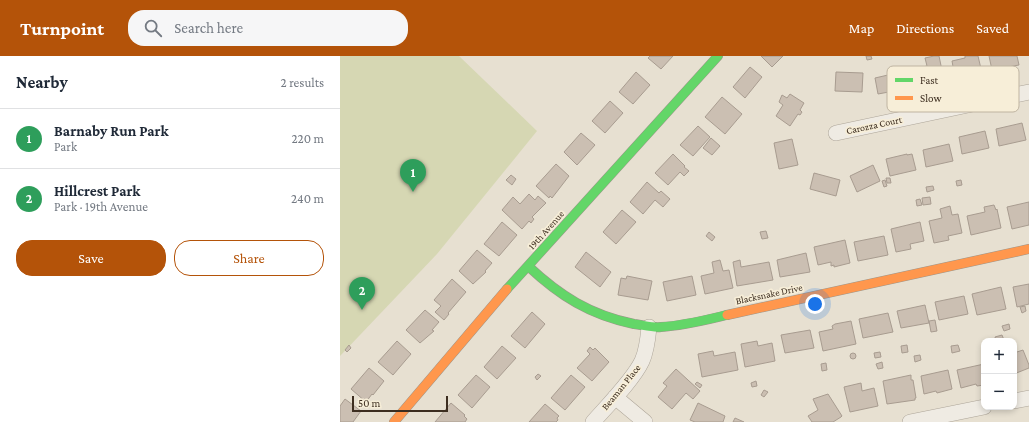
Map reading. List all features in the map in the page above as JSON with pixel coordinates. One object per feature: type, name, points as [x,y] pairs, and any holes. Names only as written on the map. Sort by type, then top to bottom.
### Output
[{"type":"street","name":"19th Avenue","points":[[394,422],[426,382],[528,266],[718,56]]},
{"type":"street","name":"Carozza Court","points":[[1019,94],[1029,92]]},
{"type":"street","name":"Carozza Court","points":[[836,133],[935,112]]},
{"type":"street","name":"Blacksnake Drive","points":[[528,266],[544,282],[577,305],[606,317],[649,327],[696,322],[1029,250]]},
{"type":"street","name":"Beaman Place","points":[[593,422],[634,374],[642,362],[649,327]]},
{"type":"street","points":[[615,397],[645,422]]},
{"type":"street","points":[[1017,400],[1029,398]]},
{"type":"street","points":[[910,422],[981,408]]},
{"type":"green space","points":[[340,56],[459,56],[537,131],[437,254],[340,356]]},
{"type":"building","points":[[650,56],[673,56],[661,69],[648,58]]},
{"type":"building","points":[[761,56],[783,56],[772,67]]},
{"type":"building","points":[[866,56],[871,56],[872,59],[867,60]]},
{"type":"building","points":[[939,56],[941,66],[927,66],[925,58]]},
{"type":"building","points":[[965,56],[978,56],[980,66],[953,66],[952,61],[965,58]]},
{"type":"building","points":[[989,56],[1017,56],[1019,65],[1014,66],[991,66]]},
{"type":"building","points":[[750,67],[762,77],[745,98],[733,87]]},
{"type":"building","points":[[636,72],[650,85],[633,104],[619,92]]},
{"type":"building","points":[[836,72],[863,73],[862,92],[835,91]]},
{"type":"building","points":[[887,75],[887,92],[878,94],[875,78]]},
{"type":"building","points":[[790,94],[804,103],[800,110],[802,112],[800,115],[798,114],[790,126],[776,116],[783,105],[779,102],[782,95],[787,98]]},
{"type":"building","points":[[722,97],[742,114],[725,134],[705,117]]},
{"type":"building","points":[[610,101],[623,113],[605,133],[592,121]]},
{"type":"building","points":[[1022,123],[1026,140],[999,146],[996,129]]},
{"type":"building","points":[[698,126],[710,137],[693,156],[680,145]]},
{"type":"building","points":[[985,131],[989,148],[962,154],[959,137]]},
{"type":"building","points":[[581,133],[595,145],[577,165],[564,152]]},
{"type":"building","points":[[711,138],[720,146],[712,155],[703,148]]},
{"type":"building","points":[[792,139],[798,165],[779,169],[774,143]]},
{"type":"building","points":[[949,144],[953,161],[926,167],[923,150]]},
{"type":"building","points":[[673,154],[689,171],[684,176],[680,172],[668,185],[655,173]]},
{"type":"building","points":[[912,154],[916,170],[890,176],[886,159]]},
{"type":"building","points":[[556,164],[569,176],[552,198],[550,196],[549,198],[536,186]]},
{"type":"building","points":[[873,165],[880,181],[857,192],[850,176]]},
{"type":"building","points":[[814,173],[840,180],[836,196],[810,189]]},
{"type":"building","points":[[511,175],[516,179],[512,185],[506,180]]},
{"type":"building","points":[[886,178],[890,178],[891,183],[887,183]]},
{"type":"building","points":[[885,180],[887,186],[884,187],[882,181]]},
{"type":"building","points":[[961,180],[962,185],[957,186],[956,181]]},
{"type":"building","points":[[647,182],[659,193],[661,191],[670,199],[663,207],[655,200],[643,214],[630,202]]},
{"type":"building","points":[[933,186],[934,190],[927,192],[926,187]]},
{"type":"building","points":[[529,194],[535,200],[538,196],[546,203],[532,217],[534,219],[531,223],[529,221],[522,229],[502,210],[513,197],[520,204]]},
{"type":"building","points":[[930,197],[931,204],[923,205],[922,198]]},
{"type":"building","points":[[920,199],[922,205],[917,206],[916,200]]},
{"type":"building","points":[[1029,202],[1029,225],[1012,229],[1007,207]]},
{"type":"building","points":[[994,205],[996,210],[997,209],[1001,228],[971,235],[967,216],[985,212],[984,207]]},
{"type":"building","points":[[950,206],[952,215],[958,214],[962,233],[948,236],[949,240],[934,243],[929,221],[942,218],[940,209]]},
{"type":"building","points":[[622,210],[636,222],[616,244],[603,232]]},
{"type":"building","points":[[502,222],[517,235],[499,256],[484,244]]},
{"type":"building","points":[[920,222],[924,241],[910,244],[911,249],[896,252],[891,229]]},
{"type":"building","points":[[766,231],[768,238],[762,239],[760,232]]},
{"type":"building","points":[[709,232],[715,237],[712,241],[706,236]]},
{"type":"building","points":[[884,236],[888,255],[858,261],[854,242]]},
{"type":"building","points":[[845,240],[850,263],[834,267],[834,265],[831,266],[831,262],[818,265],[814,247]]},
{"type":"building","points":[[477,250],[492,263],[485,271],[486,272],[473,284],[459,271]]},
{"type":"building","points":[[586,252],[611,272],[600,287],[575,267]]},
{"type":"building","points":[[806,253],[810,272],[780,277],[777,260]]},
{"type":"building","points":[[720,260],[723,271],[729,270],[733,288],[705,294],[701,276],[714,273],[712,262]]},
{"type":"building","points":[[740,260],[741,267],[769,262],[773,280],[737,286],[733,262]]},
{"type":"building","points":[[627,276],[652,281],[648,300],[618,295],[621,278],[626,279]]},
{"type":"building","points":[[692,276],[696,295],[667,301],[663,282]]},
{"type":"building","points":[[452,279],[466,292],[444,320],[435,312],[441,306],[434,300]]},
{"type":"building","points":[[1029,284],[1029,304],[1017,307],[1013,287]]},
{"type":"building","points":[[1001,287],[1006,309],[977,315],[972,294]]},
{"type":"building","points":[[964,296],[968,314],[939,320],[935,302]]},
{"type":"building","points":[[925,305],[929,323],[901,328],[897,311]]},
{"type":"building","points":[[1025,306],[1026,311],[1022,313],[1020,307]]},
{"type":"building","points":[[425,310],[439,322],[432,330],[434,331],[420,343],[406,330]]},
{"type":"building","points":[[532,312],[545,324],[525,348],[511,336]]},
{"type":"building","points":[[888,313],[893,332],[863,338],[859,319]]},
{"type":"building","points":[[935,320],[937,331],[931,332],[929,321]]},
{"type":"building","points":[[851,321],[856,344],[823,351],[819,332],[833,329],[832,326],[835,324]]},
{"type":"building","points":[[1009,324],[1010,329],[1004,331],[1002,326]]},
{"type":"building","points":[[810,330],[814,348],[785,353],[781,335]]},
{"type":"building","points":[[1002,335],[1003,338],[995,338]]},
{"type":"building","points":[[397,341],[411,354],[393,375],[378,362]]},
{"type":"building","points":[[757,341],[758,346],[772,343],[775,361],[745,367],[741,344]]},
{"type":"building","points":[[349,345],[351,348],[347,352],[345,350]]},
{"type":"building","points":[[907,345],[908,352],[902,353],[901,346]]},
{"type":"building","points":[[958,345],[960,351],[952,353],[951,346]]},
{"type":"building","points":[[502,346],[516,358],[497,379],[484,367]]},
{"type":"building","points":[[590,347],[593,350],[595,348],[609,362],[592,381],[577,368],[590,354],[587,351]]},
{"type":"building","points":[[1023,350],[1029,368],[1017,373],[1017,352]]},
{"type":"building","points":[[713,351],[714,356],[735,352],[738,370],[702,377],[698,354]]},
{"type":"building","points":[[880,352],[881,357],[875,358],[874,353]]},
{"type":"building","points":[[853,353],[856,356],[853,359],[850,356]]},
{"type":"building","points":[[920,355],[921,360],[915,362],[914,356]]},
{"type":"building","points":[[882,362],[883,368],[878,369],[876,364]]},
{"type":"building","points":[[826,363],[827,370],[822,371],[821,364]]},
{"type":"building","points":[[981,365],[981,385],[977,386],[976,384],[961,388],[957,370]]},
{"type":"building","points":[[369,368],[384,381],[366,402],[351,389]]},
{"type":"building","points":[[676,369],[700,391],[693,399],[686,393],[672,409],[658,397],[667,386],[663,383]]},
{"type":"building","points":[[948,370],[952,389],[937,393],[936,391],[924,394],[921,376]]},
{"type":"building","points":[[538,374],[541,376],[537,380],[535,377]]},
{"type":"building","points":[[476,375],[490,387],[472,408],[458,395]]},
{"type":"building","points":[[571,375],[585,387],[565,410],[551,398]]},
{"type":"building","points":[[911,375],[916,398],[915,400],[887,404],[883,381]]},
{"type":"building","points":[[756,381],[757,386],[752,387],[751,383]]},
{"type":"building","points":[[697,382],[702,385],[700,388],[695,384]]},
{"type":"building","points":[[861,383],[862,391],[874,388],[878,406],[850,412],[844,387]]},
{"type":"building","points":[[764,390],[768,392],[764,397],[761,395]]},
{"type":"building","points":[[828,394],[842,416],[833,422],[812,422],[808,416],[818,410],[813,399]]},
{"type":"building","points":[[345,399],[361,411],[353,422],[340,422],[340,406]]},
{"type":"building","points":[[451,403],[465,415],[464,416],[467,419],[465,422],[435,422]]},
{"type":"building","points":[[698,403],[725,416],[723,422],[695,422],[690,420]]},
{"type":"building","points":[[545,404],[559,416],[557,418],[558,420],[556,422],[529,422]]},
{"type":"building","points":[[735,418],[744,422],[733,422]]},
{"type":"traffic: fast","points":[[507,289],[718,56]]},
{"type":"traffic: fast","points":[[528,266],[540,277],[576,303],[603,315],[634,324],[651,327],[669,326],[703,321],[727,315]]},
{"type":"traffic: slow","points":[[727,315],[1029,249]]},
{"type":"traffic: slow","points":[[394,422],[507,289]]},
{"type":"place","name":"Barnaby Run Park","points":[[413,192]]},
{"type":"place","name":"Hillcrest Park","points":[[362,310]]}]
